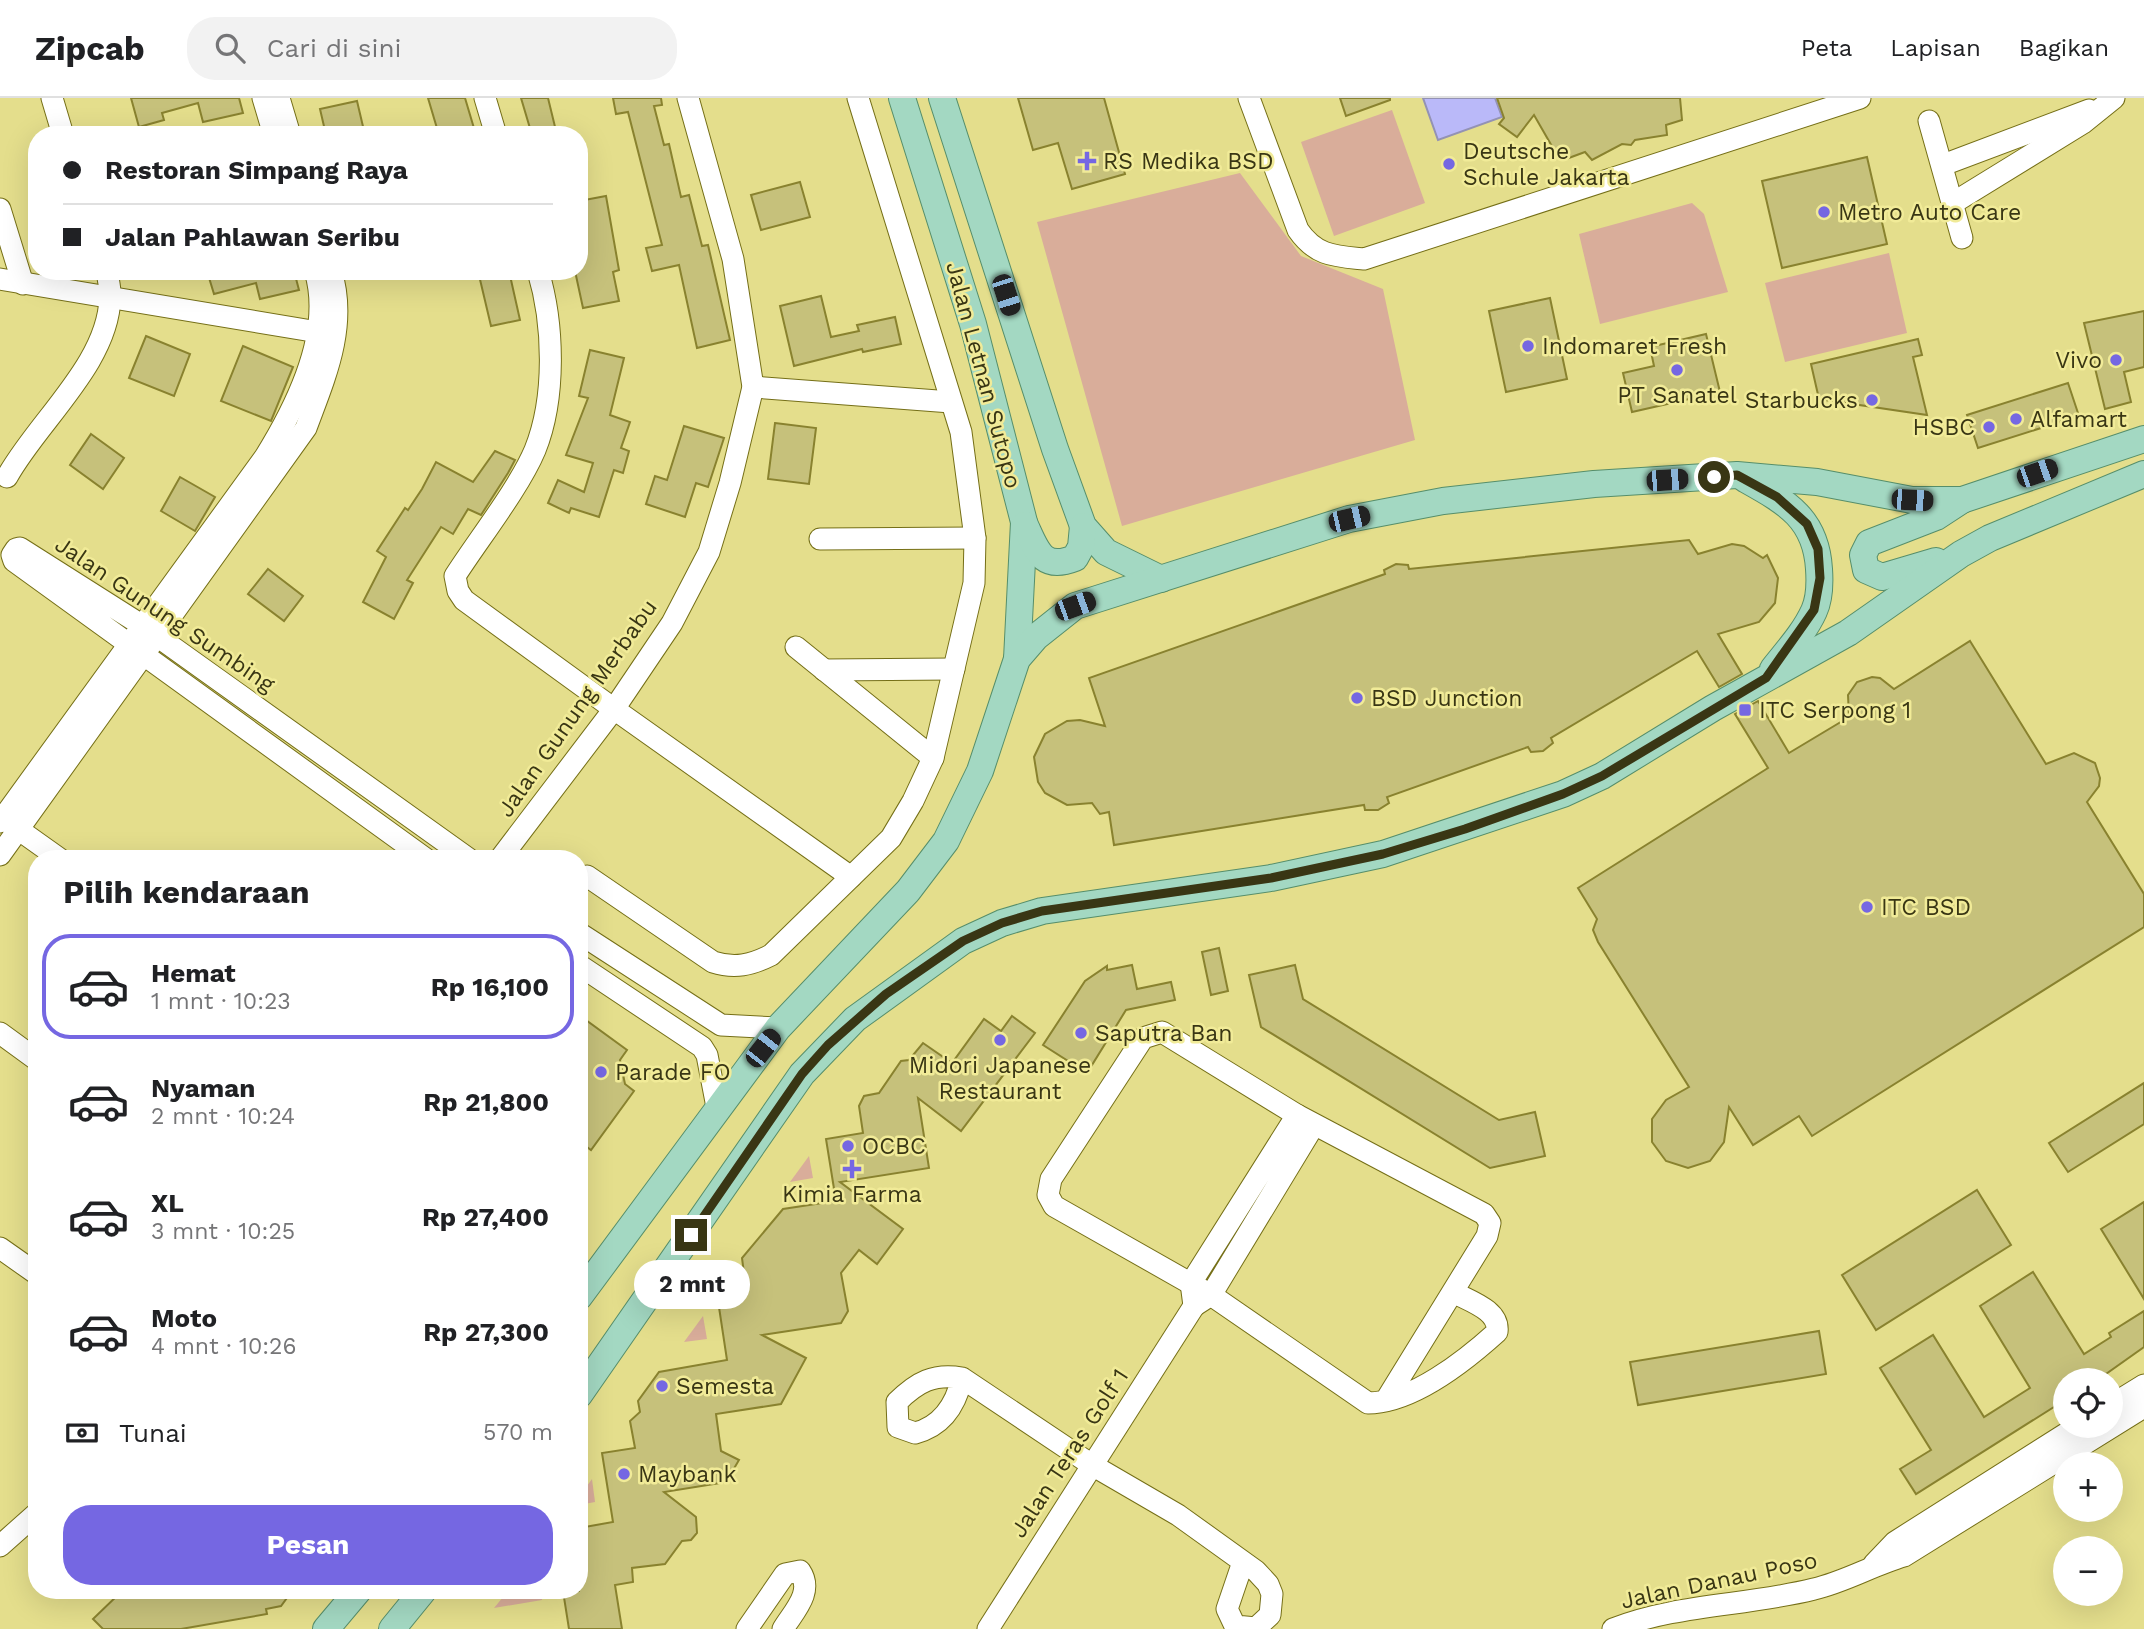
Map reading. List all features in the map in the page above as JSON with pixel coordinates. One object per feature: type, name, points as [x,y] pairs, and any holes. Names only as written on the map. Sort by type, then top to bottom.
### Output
[{"type":"main road","name":"Jalan Letnan Sutopo","points":[[902,98],[973,324],[1024,522],[1017,659]]},
{"type":"main road","name":"Jalan Letnan Sutopo","points":[[942,98],[1055,449],[1083,526],[1105,552],[1161,579]]},
{"type":"main road","points":[[1961,554],[1882,577],[1871,574],[1863,562],[1864,549],[1869,543],[1936,517],[1962,500],[2144,439]]},
{"type":"main road","points":[[588,1382],[802,1074],[855,1019],[963,941],[1002,923],[1042,911],[1271,878],[1383,854],[1465,829],[1563,794],[1602,776],[1766,678],[1848,633],[1961,554],[1990,538],[2144,474]]},
{"type":"main road","points":[[588,1285],[778,1028],[908,891],[946,841],[980,771],[1017,659],[1035,636],[1075,606],[1349,519],[1443,501],[1594,484],[1737,475],[1818,482],[1912,500],[1962,500]]},
{"type":"main road","points":[[1737,475],[1792,508],[1807,524],[1818,549],[1820,578],[1814,610],[1766,678]]},
{"type":"main road","points":[[1024,522],[1035,548],[1048,562],[1056,565],[1075,558],[1081,547],[1083,526]]},
{"type":"main road","points":[[326,1629],[351,1599]]},
{"type":"main road","points":[[392,1629],[416,1599]]},
{"type":"street","points":[[51,98],[60,126]]},
{"type":"street","points":[[263,98],[271,126]]},
{"type":"street","points":[[279,98],[287,126]]},
{"type":"street","points":[[485,98],[493,126]]},
{"type":"street","name":"Jalan Gunung Merbabu","points":[[507,850],[614,709],[672,623],[709,552],[753,387],[733,259],[688,98]]},
{"type":"street","points":[[588,877],[713,961],[734,967],[771,955],[891,838],[914,801],[933,758],[974,583],[975,538],[961,432],[858,98]]},
{"type":"street","points":[[1249,98],[1298,230],[1310,247],[1335,256],[1364,260],[1860,98]]},
{"type":"street","points":[[1943,164],[2106,103]]},
{"type":"street","points":[[1953,203],[2083,123],[2106,103]]},
{"type":"street","points":[[1929,121],[1962,238]]},
{"type":"street","points":[[0,209],[23,284]]},
{"type":"street","points":[[0,279],[326,334]]},
{"type":"street","points":[[7,477],[23,450],[87,365],[101,335],[110,299],[108,280]]},
{"type":"street","points":[[316,280],[318,313],[326,334]]},
{"type":"street","points":[[0,855],[5,822],[144,640],[291,416],[337,314],[332,280]]},
{"type":"street","points":[[540,280],[551,340],[548,390],[535,450],[455,576],[458,591],[464,600],[614,709],[852,877]]},
{"type":"street","points":[[753,387],[951,402]]},
{"type":"street","points":[[820,539],[975,538]]},
{"type":"street","name":"Jalan Gunung Sumbing","points":[[414,850],[144,640],[19,548],[16,549],[12,555],[14,561],[144,640],[456,850]]},
{"type":"street","points":[[796,647],[933,758]]},
{"type":"street","points":[[824,670],[954,669]]},
{"type":"street","points":[[5,822],[47,850]]},
{"type":"street","points":[[588,939],[721,1025],[778,1028]]},
{"type":"street","points":[[588,971],[702,1047],[707,1055],[718,1107]]},
{"type":"street","points":[[0,1032],[28,1053]]},
{"type":"street","points":[[1386,1400],[1490,1232],[1487,1217],[1306,1120],[1170,1034],[1156,1032],[1143,1038],[1051,1179],[1048,1195],[1054,1206],[1191,1283],[1203,1300],[1368,1403],[1386,1400],[1419,1388],[1452,1368],[1497,1332],[1497,1323],[1491,1314],[1453,1292]]},
{"type":"street","points":[[1191,1283],[1306,1120]]},
{"type":"street","name":"Jalan Teras Golf 1","points":[[988,1629],[1092,1465],[1203,1300],[1306,1120]]},
{"type":"street","points":[[0,1248],[28,1268]]},
{"type":"street","points":[[962,1378],[1092,1465],[1178,1515],[1243,1562]]},
{"type":"street","points":[[2123,1398],[2144,1385]]},
{"type":"street","points":[[1874,1564],[1904,1556],[2144,1407]]},
{"type":"street","points":[[1874,1564],[1895,1542],[2059,1438]]},
{"type":"street","points":[[0,1546],[28,1521]]},
{"type":"street","name":"Jalan Danau Poso","points":[[1613,1629],[1650,1616],[1752,1603],[1814,1589],[1842,1581],[1874,1564]]},
{"type":"street","points":[[747,1629],[785,1574],[800,1571],[805,1579],[805,1590],[783,1629]]},
{"type":"shaded area","points":[[1392,110],[1425,203],[1334,236],[1301,142]]},
{"type":"shaded area","points":[[1240,173],[1301,256],[1383,289],[1415,440],[1122,526],[1037,222]]},
{"type":"shaded area","points":[[1692,203],[1704,214],[1728,292],[1600,324],[1579,234]]},
{"type":"shaded area","points":[[1889,253],[1907,333],[1785,362],[1765,283]]},
{"type":"shaded area","points":[[809,1156],[813,1178],[790,1182]]},
{"type":"shaded area","points":[[703,1316],[707,1339],[684,1342]]},
{"type":"shaded area","points":[[592,1479],[595,1502],[588,1503],[588,1485]]},
{"type":"shaded area","points":[[501,1599],[542,1599],[542,1600],[494,1608]]},
{"type":"water","points":[[1423,98],[1495,98],[1502,117],[1438,140]]},
{"type":"building","points":[[131,98],[239,98],[243,113],[203,122],[198,103],[162,113],[164,120],[139,126]]},
{"type":"building","points":[[428,98],[465,98],[473,126],[436,126]]},
{"type":"building","points":[[521,98],[548,98],[555,126],[529,126]]},
{"type":"building","points":[[613,98],[661,98],[662,105],[654,106],[664,145],[669,144],[681,197],[689,195],[702,246],[708,245],[730,340],[697,348],[679,265],[652,271],[646,248],[662,245],[628,112],[616,114]]},
{"type":"building","name":"RS Medika BSD","points":[[1018,98],[1104,98],[1125,174],[1072,189],[1058,143],[1033,150]]},
{"type":"building","points":[[1340,98],[1390,98],[1390,100],[1346,116]]},
{"type":"building","points":[[1497,98],[1680,98],[1682,120],[1666,125],[1667,135],[1635,140],[1631,145],[1622,144],[1592,160],[1585,152],[1566,159],[1553,148],[1534,115],[1517,137],[1499,124],[1504,118]]},
{"type":"building","points":[[357,101],[363,126],[324,126],[320,109]]},
{"type":"building","name":"Metro Auto Care","points":[[1867,157],[1887,244],[1782,268],[1762,181]]},
{"type":"building","points":[[800,182],[810,217],[761,230],[751,195]]},
{"type":"building","points":[[606,196],[619,270],[613,272],[619,301],[583,308],[577,280],[588,280],[588,199]]},
{"type":"building","points":[[210,280],[296,280],[299,290],[260,299],[256,283],[214,294]]},
{"type":"building","points":[[480,280],[511,280],[520,320],[491,326]]},
{"type":"building","points":[[821,296],[831,337],[859,331],[857,325],[895,317],[901,344],[863,352],[862,349],[794,366],[780,306]]},
{"type":"building","name":"Indomaret Fresh","points":[[1550,298],[1567,379],[1506,392],[1489,311]]},
{"type":"building","name":"Vivo","points":[[2144,311],[2144,367],[2124,372],[2131,402],[2105,409],[2084,323]]},
{"type":"building","name":"PT Sanatel","points":[[1706,334],[1720,392],[1632,412],[1623,373],[1654,366],[1650,347]]},
{"type":"building","points":[[146,336],[190,354],[174,396],[129,378]]},
{"type":"building","points":[[1918,339],[1922,355],[1913,357],[1927,415],[1819,399],[1811,364]]},
{"type":"building","points":[[243,346],[293,367],[271,421],[221,401]]},
{"type":"building","points":[[590,350],[624,358],[610,415],[630,422],[621,448],[629,451],[623,473],[614,470],[599,517],[571,508],[569,513],[548,503],[558,480],[584,492],[593,463],[566,455],[588,398],[579,396]]},
{"type":"building","points":[[2068,383],[2079,416],[1978,448],[1967,415]]},
{"type":"building","points":[[775,423],[816,428],[809,484],[768,479]]},
{"type":"building","points":[[684,426],[724,438],[708,487],[696,483],[685,517],[646,504],[655,476],[667,480]]},
{"type":"building","points":[[91,434],[124,458],[103,489],[70,465]]},
{"type":"building","points":[[495,451],[515,460],[508,473],[481,515],[468,509],[453,534],[441,527],[407,580],[413,583],[394,619],[363,602],[386,557],[377,551],[405,508],[408,510],[422,489],[436,462],[473,482]]},
{"type":"building","points":[[180,477],[215,497],[195,531],[161,511]]},
{"type":"building","name":"BSD Junction","points":[[1689,540],[1698,554],[1732,544],[1744,546],[1763,558],[1767,555],[1778,578],[1775,603],[1759,622],[1718,634],[1742,674],[1719,687],[1697,651],[1551,738],[1553,743],[1543,751],[1531,752],[1528,747],[1387,797],[1389,803],[1378,810],[1365,810],[1364,805],[1114,845],[1109,812],[1100,814],[1092,803],[1067,805],[1045,793],[1038,782],[1034,757],[1045,734],[1067,721],[1080,720],[1105,726],[1089,678],[1385,574],[1384,570],[1396,564],[1408,565],[1409,569]]},
{"type":"building","points":[[268,569],[303,596],[284,621],[248,594]]},
{"type":"building","name":"ITC BSD","points":[[1970,641],[2046,764],[2074,753],[2095,763],[2100,778],[2099,786],[2087,802],[2144,894],[2144,927],[1812,1136],[1799,1116],[1753,1145],[1729,1107],[1724,1142],[1710,1161],[1688,1168],[1666,1161],[1652,1142],[1652,1119],[1666,1100],[1689,1087],[1598,942],[1593,930],[1597,919],[1578,888],[1768,768],[1735,714],[1758,701],[1789,753],[1849,717],[1848,695],[1857,682],[1872,677],[1880,678],[1894,689]]},
{"type":"building","points":[[1219,948],[1228,991],[1211,995],[1202,952]]},
{"type":"building","points":[[1132,965],[1137,989],[1171,982],[1175,1000],[1126,1010],[1087,1073],[1043,1045],[1085,981],[1107,966],[1107,970]]},
{"type":"building","points":[[1295,965],[1303,999],[1499,1120],[1535,1112],[1545,1156],[1490,1168],[1261,1027],[1249,975]]},
{"type":"building","points":[[1012,1016],[1035,1033],[961,1131],[918,1098],[929,1168],[840,1182],[903,1229],[877,1264],[859,1250],[841,1273],[848,1311],[841,1323],[762,1335],[806,1358],[781,1404],[716,1414],[721,1451],[739,1460],[726,1482],[664,1492],[696,1517],[697,1533],[691,1540],[682,1541],[665,1564],[632,1568],[633,1582],[615,1585],[622,1629],[569,1629],[564,1599],[588,1599],[588,1526],[613,1522],[602,1453],[635,1448],[630,1421],[640,1412],[638,1401],[659,1372],[727,1360],[717,1294],[746,1289],[742,1258],[783,1209],[836,1201],[826,1139],[863,1133],[859,1106],[864,1096],[879,1093],[901,1061],[909,1060],[923,1043],[952,1063],[984,1019],[1001,1031]]},
{"type":"building","name":"Parade FO","points":[[588,1022],[627,1050],[620,1060],[625,1084],[634,1091],[591,1150],[588,1148]]},
{"type":"building","points":[[2144,1083],[2144,1124],[2068,1172],[2049,1143]]},
{"type":"building","points":[[1977,1190],[2011,1245],[1876,1330],[1842,1275]]},
{"type":"building","points":[[2144,1202],[2144,1299],[2101,1229]]},
{"type":"building","points":[[2033,1272],[2084,1354],[2111,1337],[2109,1333],[2144,1311],[2144,1347],[2114,1368],[2053,1368],[2053,1408],[1916,1494],[1900,1469],[1931,1450],[1880,1368],[1933,1335],[1984,1417],[2030,1388],[1980,1306]]},
{"type":"building","points":[[1819,1331],[1826,1374],[1638,1405],[1630,1362]]},
{"type":"building","points":[[114,1599],[286,1599],[281,1606],[266,1609],[267,1614],[181,1629],[103,1629],[93,1619]]},
{"type":"place","name":"RS Medika BSD","points":[[1087,161]]},
{"type":"place","name":"Deutsche Schule Jakarta","points":[[1449,164]]},
{"type":"place","name":"Metro Auto Care","points":[[1824,212]]},
{"type":"place","name":"Indomaret Fresh","points":[[1528,346]]},
{"type":"place","name":"Vivo","points":[[2116,360]]},
{"type":"place","name":"PT Sanatel","points":[[1677,370]]},
{"type":"place","name":"Starbucks","points":[[1872,400]]},
{"type":"place","name":"Alfamart","points":[[2016,419]]},
{"type":"place","name":"HSBC","points":[[1989,427]]},
{"type":"place","name":"BSD Junction","points":[[1357,698]]},
{"type":"place","name":"ITC Serpong 1","points":[[1745,710]]},
{"type":"place","name":"ITC BSD","points":[[1867,907]]},
{"type":"place","name":"Saputra Ban","points":[[1081,1033]]},
{"type":"place","name":"Midori Japanese Restaurant","points":[[1000,1040]]},
{"type":"place","name":"Parade FO","points":[[601,1072]]},
{"type":"place","name":"OCBC","points":[[848,1146]]},
{"type":"place","name":"Kimia Farma","points":[[852,1169]]},
{"type":"place","name":"Semesta","points":[[662,1386]]},
{"type":"place","name":"Maybank","points":[[624,1474]]},
{"type":"route","points":[[691,1235],[802,1074],[828,1045],[886,994],[963,941],[1002,923],[1042,911],[1271,878],[1383,854],[1499,818],[1602,776],[1766,678],[1802,631],[1814,610],[1819,597],[1818,549],[1807,524],[1777,497],[1737,475],[1714,477]]}]
